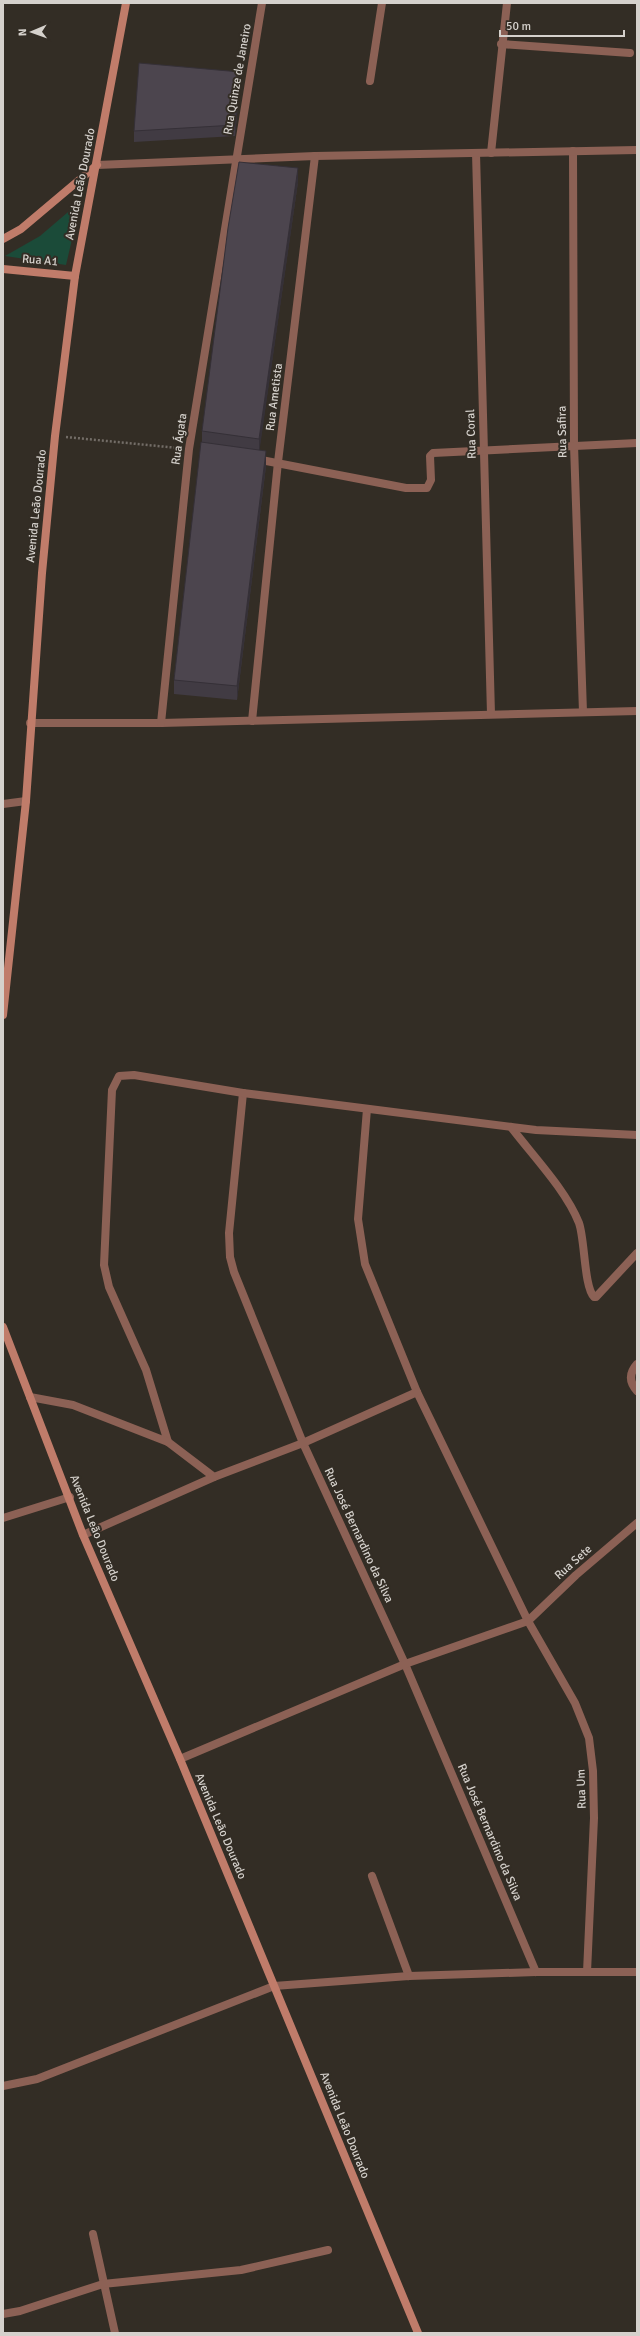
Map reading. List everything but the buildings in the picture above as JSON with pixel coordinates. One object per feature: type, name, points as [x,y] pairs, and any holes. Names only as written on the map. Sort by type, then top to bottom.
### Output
[{"type":"main road","name":"Avenida Leão Dourado","points":[[3,1016],[26,801],[30,723],[55,436],[75,276],[97,165],[126,3]]},
{"type":"main road","points":[[3,238],[21,229],[97,165]]},
{"type":"main road","name":"Rua A1","points":[[3,269],[75,276]]},
{"type":"main road","name":"Avenida Leão Dourado","points":[[3,1327],[70,1497],[83,1535],[180,1759],[418,2333]]},
{"type":"street","name":"Rua Quinze de Janeiro","points":[[235,160],[262,3]]},
{"type":"street","points":[[370,80],[382,3]]},
{"type":"street","points":[[491,153],[501,44],[507,3]]},
{"type":"street","points":[[501,44],[630,53]]},
{"type":"street","name":"Rua Safira","points":[[573,150],[574,445],[583,712]]},
{"type":"street","points":[[97,165],[315,156],[637,150]]},
{"type":"street","name":"Rua Coral","points":[[476,153],[491,714]]},
{"type":"street","name":"Rua Ametista","points":[[252,720],[278,462],[315,156]]},
{"type":"street","name":"Rua Ágata","points":[[161,723],[193,449],[235,160]]},
{"type":"street","points":[[248,458],[278,462],[406,488],[423,489],[427,488],[431,480],[430,456],[433,454],[574,445],[637,443]]},
{"type":"street","points":[[30,723],[161,723],[637,711]]},
{"type":"street","points":[[3,804],[26,801]]},
{"type":"street","points":[[168,1442],[146,1370],[114,1300],[104,1265],[112,1090],[115,1080],[119,1076],[126,1074],[243,1093],[511,1127],[637,1135]]},
{"type":"street","name":"Rua José Bernardino da Silva","points":[[243,1093],[229,1233],[230,1257],[234,1272],[303,1443],[405,1664],[536,1972]]},
{"type":"street","name":"Rua Um","points":[[367,1109],[358,1219],[365,1264],[417,1392],[528,1621],[575,1703],[589,1738],[593,1771],[594,1818],[587,1972]]},
{"type":"street","points":[[511,1127],[560,1191],[578,1222],[584,1239],[589,1286],[594,1297],[596,1297],[637,1253]]},
{"type":"street","points":[[637,1364],[630,1375],[631,1384],[637,1392]]},
{"type":"street","points":[[83,1535],[214,1477],[303,1443],[417,1392]]},
{"type":"street","points":[[30,1397],[74,1405],[168,1442],[214,1477]]},
{"type":"street","points":[[3,1518],[70,1497]]},
{"type":"street","name":"Rua Sete","points":[[528,1621],[576,1575],[637,1523]]},
{"type":"street","points":[[180,1759],[405,1664],[528,1621]]},
{"type":"street","points":[[372,1876],[408,1976]]},
{"type":"street","points":[[3,2086],[37,2079],[274,1986],[408,1976],[536,1972],[637,1972]]},
{"type":"street","points":[[93,2234],[102,2284],[115,2333]]},
{"type":"street","points":[[3,2314],[20,2311],[102,2284],[241,2270],[328,2250]]},
{"type":"path","points":[[55,436],[193,449]]},
{"type":"green space","points":[[81,201],[66,265],[5,256],[40,236]]}]
